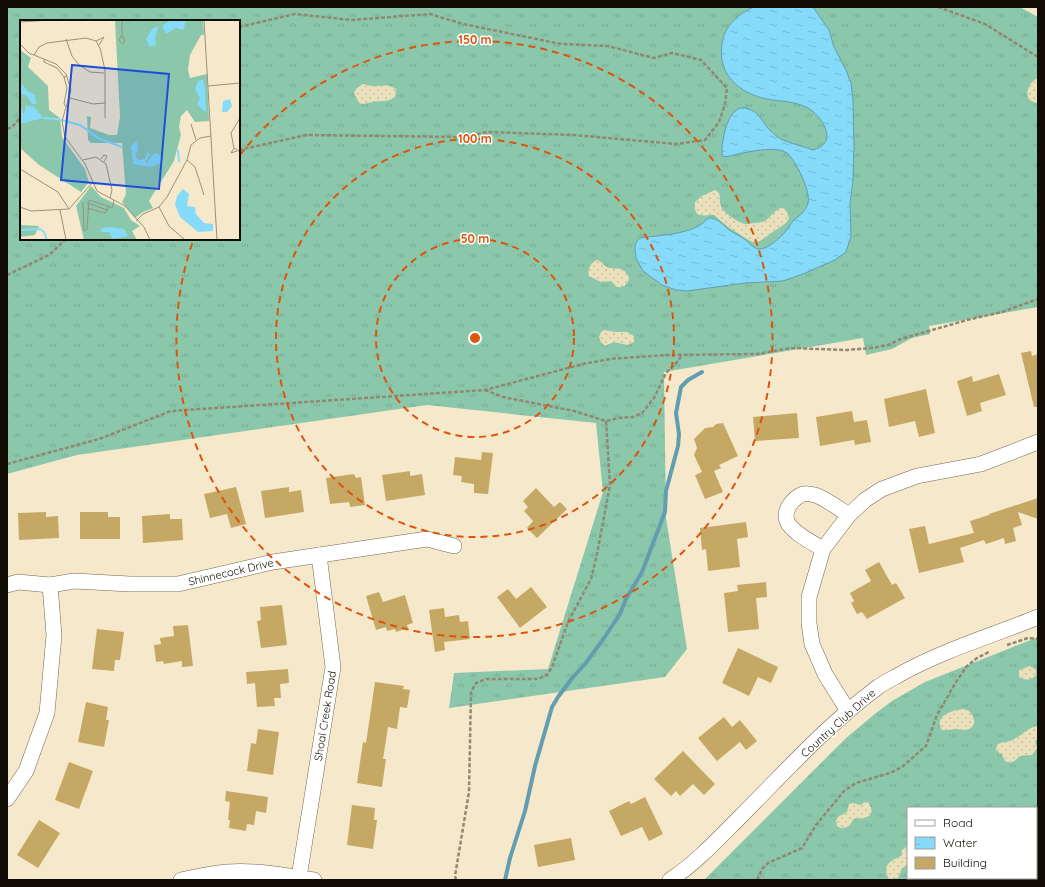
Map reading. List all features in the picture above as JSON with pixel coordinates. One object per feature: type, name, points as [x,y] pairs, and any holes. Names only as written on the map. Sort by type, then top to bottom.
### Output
[{"type":"street","points":[[848,711],[825,674],[812,644],[809,623],[809,597],[823,549],[849,515],[866,500],[882,490],[917,476],[981,464],[1038,442]]},
{"type":"street","points":[[823,549],[801,536],[787,521],[787,510],[795,499],[804,494],[816,495],[849,515]]},
{"type":"street","name":"Shinnecock Drive","points":[[7,585],[18,582],[50,585],[74,581],[130,584],[178,584],[273,562],[427,539],[454,546]]},
{"type":"street","name":"Shoal Creek Road","points":[[299,877],[333,667],[319,555]]},
{"type":"street","points":[[7,799],[26,771],[47,713],[54,635],[50,585]]},
{"type":"street","name":"Country Club Drive","points":[[670,880],[702,854],[821,736],[848,711],[879,686],[918,664],[1038,617]]},
{"type":"street","points":[[181,880],[226,872],[255,872],[314,880]]},
{"type":"path","points":[[938,7],[985,24],[1038,57]]},
{"type":"path","points":[[240,27],[295,14],[351,20],[430,14],[463,24],[561,44],[608,46],[654,58],[672,53],[701,60],[727,88],[725,104],[719,122],[705,140],[676,144],[574,135],[488,132],[460,137],[306,135],[240,150]]},
{"type":"path","points":[[7,129],[12,127],[20,118]]},
{"type":"path","points":[[7,276],[49,255],[65,240]]},
{"type":"path","points":[[7,464],[99,439],[171,411],[485,390],[583,364],[610,359],[682,354],[757,354],[790,348],[846,350],[872,348],[888,345],[914,335],[967,320],[1002,312],[1038,299]]},
{"type":"path","points":[[485,390],[503,396],[574,411],[606,421],[619,418],[633,418],[642,413],[654,398],[666,373],[678,361],[682,354]]},
{"type":"path","points":[[456,880],[455,876],[469,792],[470,692],[476,683],[486,680],[538,679],[547,675],[552,668],[568,622],[591,579],[597,554],[610,485],[606,421]]},
{"type":"path","points":[[1002,647],[1028,638],[1038,639]]},
{"type":"path","points":[[757,880],[762,869],[768,863],[802,848],[816,825],[844,791],[856,783],[890,773],[902,767],[926,746],[937,715],[967,666],[977,658],[996,650]]},
{"type":"green space","points":[[7,7],[1020,7],[1038,17],[1038,307],[929,326],[930,334],[912,338],[892,349],[866,355],[863,338],[664,372],[666,518],[687,649],[665,677],[449,708],[454,673],[548,669],[603,492],[596,423],[427,405],[77,455],[7,474]]},
{"type":"green space","points":[[1038,637],[1038,880],[704,880],[846,738],[892,701],[925,682]]},
{"type":"sand","points":[[1038,78],[1038,103],[1030,100],[1027,94],[1031,83]]},
{"type":"sand","points":[[363,84],[373,86],[387,85],[393,87],[396,89],[395,97],[386,101],[375,101],[364,104],[359,103],[354,93],[357,88]]},
{"type":"sand","points":[[715,190],[720,195],[720,204],[722,209],[735,220],[742,223],[747,224],[763,222],[781,208],[784,208],[787,211],[789,218],[786,223],[760,241],[752,242],[728,227],[714,215],[697,214],[695,202],[702,196]]},
{"type":"sand","points":[[597,260],[607,267],[622,269],[629,278],[627,284],[622,287],[617,287],[611,281],[601,282],[589,276],[590,266]]},
{"type":"sand","points":[[604,330],[627,332],[634,336],[634,342],[627,345],[614,342],[605,346],[599,337],[601,332]]},
{"type":"sand","points":[[1030,666],[1036,670],[1036,675],[1034,677],[1026,679],[1019,677],[1019,670]]},
{"type":"sand","points":[[965,709],[970,712],[974,718],[974,724],[972,727],[965,730],[942,730],[940,721],[942,717],[950,712]]},
{"type":"sand","points":[[1038,726],[1038,738],[1035,741],[1037,748],[1032,755],[1020,756],[1014,762],[1010,762],[1005,761],[1002,755],[996,750],[998,744],[1013,740],[1031,728]]},
{"type":"sand","points":[[868,802],[871,807],[871,813],[869,816],[855,818],[847,827],[841,828],[837,826],[836,821],[838,817],[847,812],[849,804],[853,803],[860,805]]},
{"type":"sand","points":[[907,847],[907,866],[902,868],[898,878],[889,879],[886,871],[888,864],[901,856],[902,850]]},
{"type":"water","points":[[754,7],[813,7],[829,30],[834,47],[846,70],[851,83],[853,100],[854,147],[853,180],[850,204],[851,236],[846,252],[835,260],[783,281],[745,283],[687,291],[676,290],[662,285],[643,271],[636,258],[635,251],[635,245],[640,238],[686,231],[695,228],[708,218],[711,218],[719,221],[754,247],[762,249],[774,243],[787,230],[793,221],[804,211],[808,203],[807,191],[802,176],[787,153],[772,149],[722,156],[725,131],[732,114],[738,109],[745,108],[753,111],[759,116],[770,131],[779,138],[813,150],[821,146],[826,141],[826,129],[818,116],[812,111],[801,105],[765,99],[750,94],[735,84],[725,71],[721,54],[723,38],[729,26],[737,17]]},
{"type":"building","points":[[1031,351],[1032,356],[1038,354],[1038,407],[1034,407],[1021,353]]},
{"type":"building","points":[[999,374],[1006,395],[980,403],[982,411],[967,416],[957,381],[972,376],[973,382]]},
{"type":"building","points":[[926,389],[935,433],[919,437],[915,421],[889,427],[884,399]]},
{"type":"building","points":[[852,411],[854,422],[867,420],[871,442],[855,445],[854,440],[820,446],[816,417]]},
{"type":"building","points":[[797,413],[799,438],[755,441],[753,417]]},
{"type":"building","points":[[723,423],[738,456],[719,465],[721,468],[714,471],[723,492],[705,499],[695,475],[702,472],[694,455],[697,448],[694,439],[705,428]]},
{"type":"building","points":[[482,452],[493,453],[488,494],[474,493],[474,484],[461,482],[462,476],[453,475],[455,457],[481,460]]},
{"type":"building","points":[[410,471],[410,476],[422,474],[425,495],[386,501],[382,475]]},
{"type":"building","points":[[354,474],[356,478],[361,477],[365,505],[350,507],[349,502],[330,504],[326,478]]},
{"type":"building","points":[[236,487],[246,524],[231,528],[227,514],[210,518],[204,494]]},
{"type":"building","points":[[289,487],[289,492],[301,490],[304,512],[265,518],[261,491]]},
{"type":"building","points":[[536,488],[554,507],[560,502],[567,509],[537,538],[527,528],[533,521],[524,511],[528,507],[523,501]]},
{"type":"building","points":[[1038,498],[1038,519],[1018,512],[1022,525],[1013,528],[1016,541],[1005,544],[1004,538],[986,544],[984,540],[960,548],[964,562],[919,573],[909,529],[925,526],[929,544],[974,533],[970,521]]},
{"type":"building","points":[[46,512],[46,517],[58,516],[59,538],[19,540],[18,513]]},
{"type":"building","points":[[80,512],[108,512],[108,517],[120,517],[120,539],[80,539]]},
{"type":"building","points":[[170,514],[170,519],[182,519],[183,540],[143,543],[142,516]]},
{"type":"building","points":[[746,522],[748,537],[737,539],[740,567],[708,571],[706,549],[702,550],[700,528]]},
{"type":"building","points":[[879,562],[892,585],[896,583],[905,598],[867,619],[862,612],[857,614],[851,603],[854,601],[850,593],[871,581],[865,570]]},
{"type":"building","points":[[766,582],[767,597],[756,598],[759,629],[728,632],[724,593],[738,591],[737,585]]},
{"type":"building","points":[[531,587],[547,607],[520,628],[497,597],[508,589],[516,599]]},
{"type":"building","points":[[379,592],[383,602],[405,595],[413,623],[407,625],[408,628],[396,632],[395,629],[387,631],[386,627],[376,630],[366,596]]},
{"type":"building","points":[[282,605],[287,645],[261,648],[257,621],[261,620],[260,607]]},
{"type":"building","points":[[444,608],[445,617],[459,615],[460,622],[468,621],[470,639],[444,642],[445,650],[435,652],[429,610]]},
{"type":"building","points":[[188,625],[193,666],[182,667],[182,661],[164,664],[163,661],[156,662],[154,645],[161,644],[160,638],[174,636],[173,626]]},
{"type":"building","points":[[97,629],[124,632],[120,660],[115,660],[114,671],[92,669]]},
{"type":"building","points":[[738,648],[778,667],[771,683],[758,677],[749,696],[722,683]]},
{"type":"building","points":[[288,669],[289,683],[280,684],[281,698],[274,698],[275,706],[257,707],[255,683],[247,684],[246,672]]},
{"type":"building","points":[[375,682],[404,686],[403,689],[410,690],[407,708],[400,707],[397,729],[388,727],[383,759],[386,759],[382,787],[357,783],[363,742],[366,743]]},
{"type":"building","points":[[86,702],[108,707],[106,720],[109,720],[104,747],[78,742]]},
{"type":"building","points":[[724,717],[732,727],[740,720],[757,741],[746,750],[740,742],[717,761],[698,738]]},
{"type":"building","points":[[258,729],[279,732],[273,775],[247,771],[251,743],[256,744]]},
{"type":"building","points":[[683,751],[715,784],[704,795],[693,784],[680,796],[676,791],[671,796],[654,779]]},
{"type":"building","points":[[69,762],[93,771],[79,809],[55,800]]},
{"type":"building","points":[[226,791],[268,797],[266,813],[256,811],[254,825],[247,824],[246,831],[229,828],[230,820],[228,820],[230,802],[225,801]]},
{"type":"building","points":[[645,797],[663,834],[649,841],[642,827],[621,836],[609,811],[629,801],[631,804]]},
{"type":"building","points":[[352,805],[375,808],[374,820],[377,820],[373,849],[347,845]]},
{"type":"building","points":[[39,820],[60,833],[38,868],[17,855]]},
{"type":"building","points":[[571,838],[575,860],[538,867],[534,845]]},
{"type":"waterway","points":[[505,880],[510,858],[525,811],[535,766],[552,707],[573,677],[585,664],[604,638],[620,614],[626,599],[642,572],[665,512],[666,491],[678,446],[679,434],[676,413],[681,387],[688,380],[702,372]]}]
